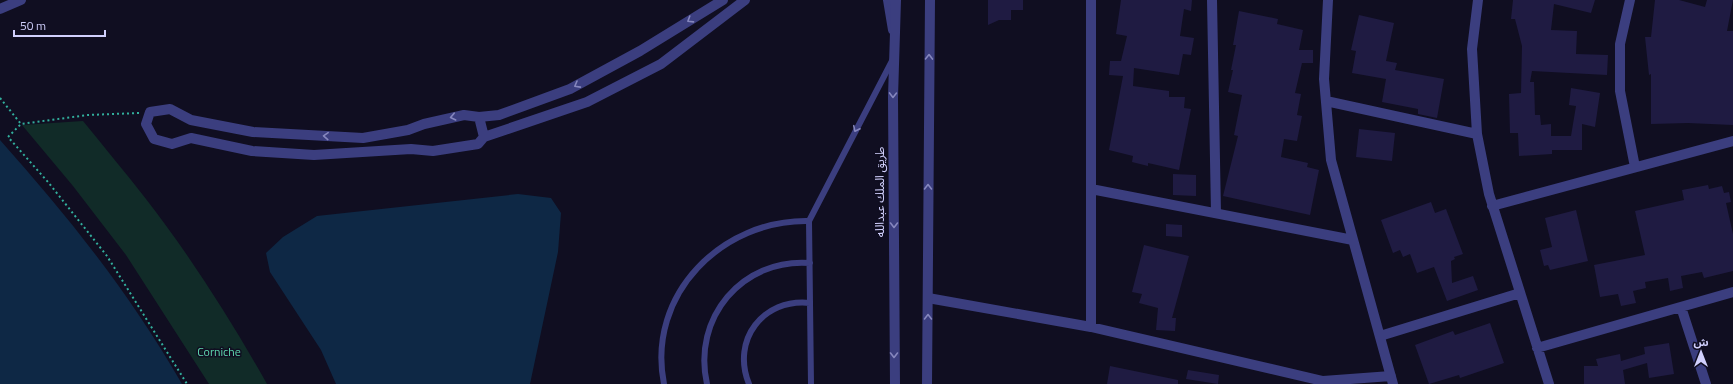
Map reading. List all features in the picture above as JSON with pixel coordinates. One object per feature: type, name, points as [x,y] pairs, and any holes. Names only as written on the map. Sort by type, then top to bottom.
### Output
[{"type":"street","points":[[0,9],[21,0]]},
{"type":"street","points":[[736,4],[724,0],[640,51],[570,89],[499,115],[479,117],[464,115],[424,124],[408,130],[363,138],[253,132],[191,120],[170,110],[150,112],[146,124],[154,139],[172,144],[191,138],[252,151],[314,155],[411,149],[433,151],[478,144],[484,137],[586,102],[661,64],[736,4],[745,0]]},
{"type":"street","points":[[888,0],[894,35]]},
{"type":"street","name":"طريق الملك عبدالله","points":[[895,384],[893,57],[896,0]]},
{"type":"street","points":[[927,384],[930,0]]},
{"type":"street","points":[[1091,0],[1091,327]]},
{"type":"street","points":[[1212,0],[1216,213]]},
{"type":"street","points":[[928,298],[1091,327],[1323,381],[1392,380],[1331,160],[1324,79],[1328,0]]},
{"type":"street","points":[[1478,0],[1472,49],[1477,134],[1492,206],[1549,384]]},
{"type":"street","points":[[1630,0],[1620,44],[1620,91],[1635,168]]},
{"type":"street","points":[[1326,101],[1477,134]]},
{"type":"street","points":[[479,117],[484,137]]},
{"type":"street","points":[[191,120],[191,138]]},
{"type":"street","points":[[1492,206],[1733,141]]},
{"type":"street","points":[[1091,189],[1353,240]]},
{"type":"street","points":[[1538,348],[1733,292]]},
{"type":"street","points":[[1380,336],[1520,294]]},
{"type":"street","points":[[1681,307],[1706,384]]},
{"type":"lane","points":[[811,384],[809,221],[893,57]]},
{"type":"lane","points":[[664,384],[662,355],[667,322],[677,298],[695,270],[724,244],[742,234],[780,222],[809,221]]},
{"type":"lane","points":[[707,384],[703,361],[707,334],[718,308],[727,297],[748,278],[760,271],[787,263],[810,263]]},
{"type":"lane","points":[[749,384],[744,369],[744,352],[748,336],[757,322],[770,311],[785,304],[810,302]]},
{"type":"path","points":[[0,98],[21,124]]},
{"type":"path","points":[[150,112],[88,116],[21,124],[8,137],[48,182],[107,256],[187,384]]},
{"type":"green space","name":"Corniche","points":[[83,121],[146,199],[179,243],[225,313],[267,384],[209,384],[126,255],[73,186],[22,125]]},
{"type":"water","points":[[0,140],[50,198],[97,257],[142,319],[182,384],[0,384]]},
{"type":"water","points":[[518,194],[551,198],[561,213],[558,252],[530,384],[336,384],[321,350],[270,272],[266,253],[283,237],[317,216]]},
{"type":"building","points":[[988,0],[1023,0],[1023,10],[1011,10],[1011,20],[999,20],[988,25]]},
{"type":"building","points":[[1121,0],[1192,0],[1191,11],[1184,9],[1180,36],[1194,38],[1191,55],[1183,54],[1179,75],[1134,68],[1133,86],[1169,91],[1169,97],[1185,97],[1184,108],[1191,109],[1179,170],[1148,163],[1148,166],[1132,162],[1133,156],[1109,150],[1123,76],[1109,75],[1110,61],[1121,61],[1127,36],[1116,34]]},
{"type":"building","points":[[1513,0],[1595,0],[1591,13],[1554,4],[1551,30],[1577,31],[1576,54],[1608,55],[1607,75],[1532,71],[1530,82],[1534,82],[1535,115],[1540,115],[1541,125],[1551,124],[1551,136],[1571,136],[1576,106],[1569,105],[1571,88],[1600,93],[1595,127],[1582,124],[1582,150],[1552,150],[1552,154],[1519,156],[1518,133],[1510,133],[1509,94],[1521,93],[1522,46],[1515,19],[1511,19]]},
{"type":"building","points":[[1655,0],[1679,0],[1705,7],[1707,0],[1733,0],[1727,31],[1733,31],[1733,125],[1688,123],[1651,124],[1651,74],[1649,75],[1645,37],[1651,37]]},
{"type":"building","points":[[1239,11],[1278,19],[1277,24],[1303,30],[1299,50],[1313,50],[1313,63],[1302,63],[1295,93],[1301,94],[1297,115],[1302,116],[1297,141],[1284,139],[1281,157],[1308,163],[1307,167],[1319,170],[1310,215],[1223,196],[1238,136],[1234,135],[1242,95],[1228,92],[1233,70],[1231,70],[1236,45],[1233,45]]},
{"type":"building","points":[[1359,15],[1394,23],[1386,61],[1397,63],[1395,70],[1444,79],[1437,118],[1418,114],[1418,109],[1382,102],[1386,79],[1352,73],[1356,51],[1351,50]]},
{"type":"building","points":[[1359,129],[1395,133],[1392,161],[1356,157]]},
{"type":"building","points":[[1173,174],[1196,175],[1196,196],[1173,195]]},
{"type":"building","points":[[1708,185],[1709,189],[1722,186],[1724,193],[1729,192],[1731,202],[1726,203],[1733,234],[1733,271],[1704,278],[1702,272],[1681,276],[1683,288],[1670,291],[1668,278],[1645,282],[1646,288],[1633,291],[1636,303],[1621,306],[1618,294],[1600,297],[1594,265],[1645,255],[1635,211],[1684,200],[1682,190]]},
{"type":"building","points":[[1431,202],[1435,213],[1446,209],[1463,254],[1454,257],[1455,259],[1451,261],[1452,283],[1473,276],[1478,290],[1447,301],[1434,267],[1417,273],[1410,254],[1403,257],[1400,250],[1393,253],[1381,220]]},
{"type":"building","points":[[1576,210],[1588,261],[1550,270],[1548,265],[1544,266],[1540,250],[1552,247],[1545,218]]},
{"type":"building","points":[[1166,224],[1182,225],[1182,237],[1166,236]]},
{"type":"building","points":[[1144,245],[1189,256],[1172,318],[1176,318],[1175,331],[1156,330],[1158,308],[1139,303],[1142,294],[1132,292]]},
{"type":"building","points":[[1490,323],[1504,363],[1460,378],[1459,375],[1429,384],[1415,345],[1453,331],[1455,335]]},
{"type":"building","points":[[1669,343],[1674,374],[1649,378],[1647,363],[1623,370],[1625,384],[1584,384],[1584,366],[1598,366],[1596,359],[1620,354],[1621,361],[1645,354],[1644,347]]},
{"type":"building","points":[[1110,366],[1178,380],[1178,384],[1107,384]]},
{"type":"building","points":[[1188,370],[1219,375],[1218,384],[1186,379]]}]
